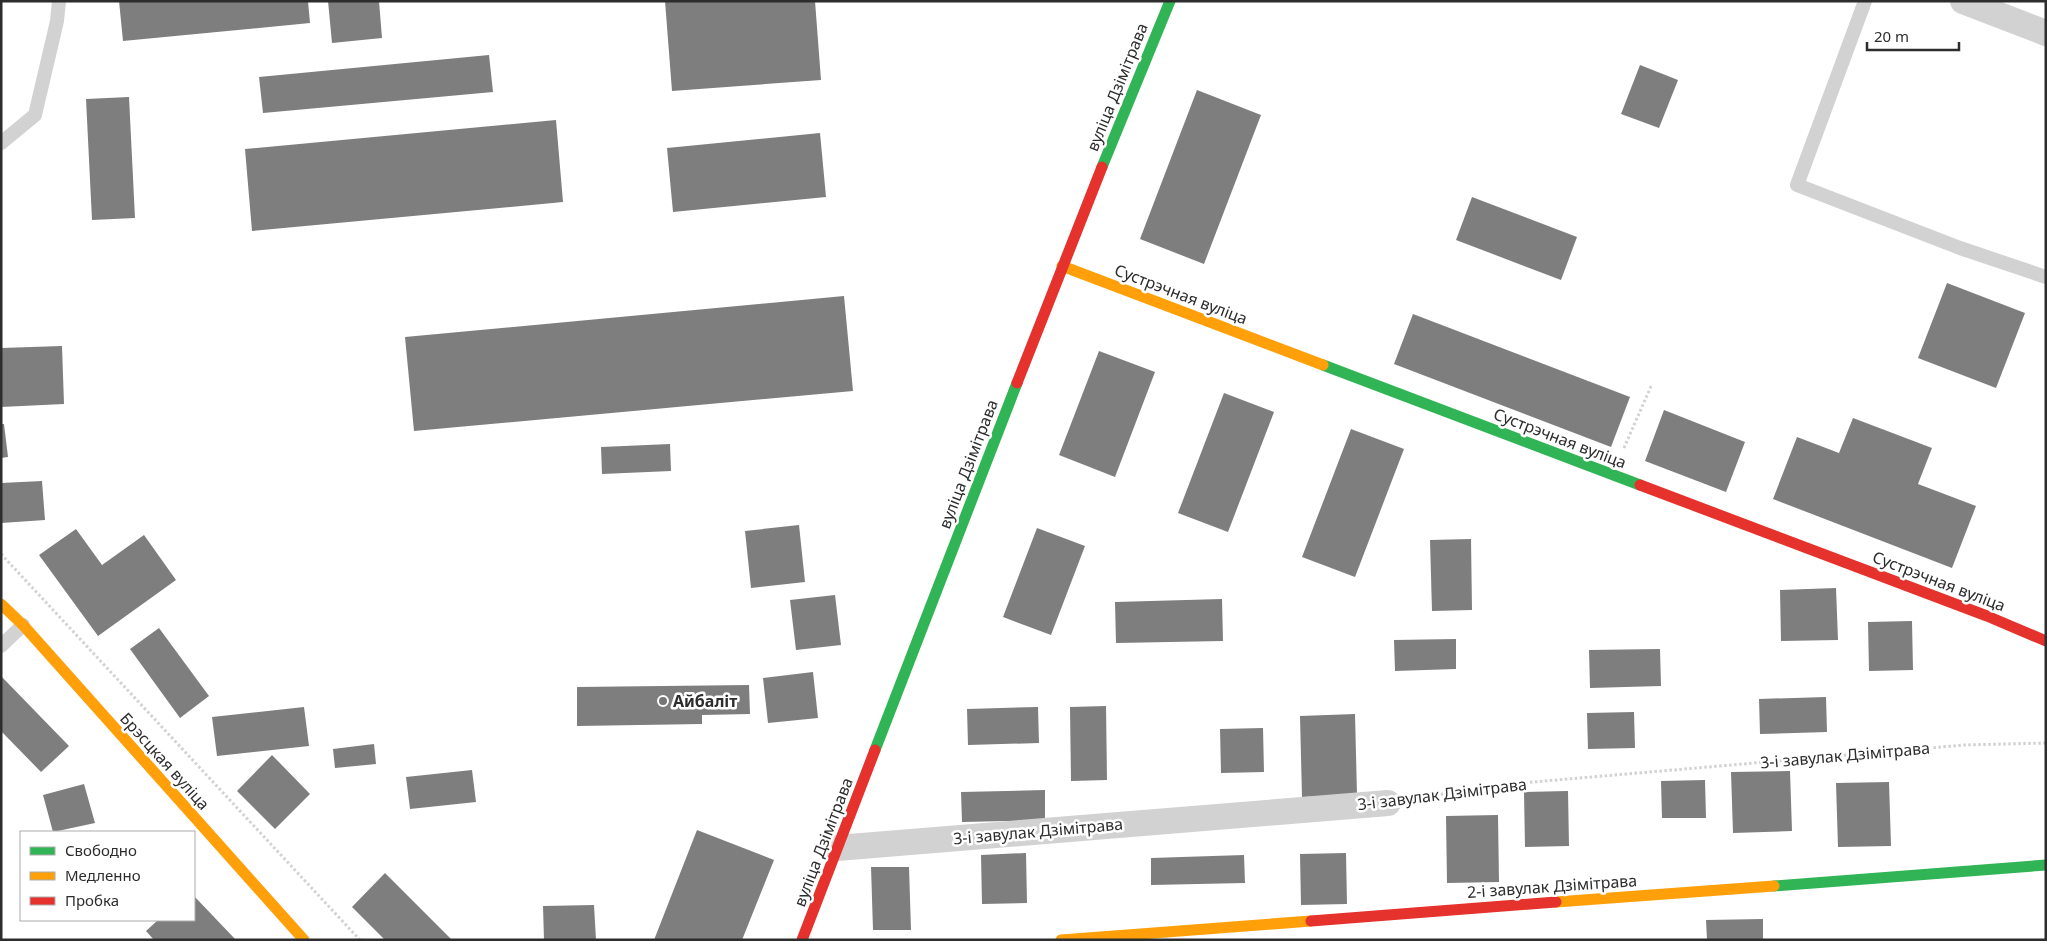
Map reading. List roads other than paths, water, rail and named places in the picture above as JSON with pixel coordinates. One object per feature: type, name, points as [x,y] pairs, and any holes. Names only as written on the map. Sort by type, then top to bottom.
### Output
[{"type":"street","name":"вуліца Дзімітрава","points":[[802,940],[1062,266],[1170,1]]},
{"type":"street","points":[[1963,1],[2046,33]]},
{"type":"street","name":"Сустрэчная вуліца","points":[[1062,266],[1968,609],[2046,641]]},
{"type":"street","name":"Брэсцкая вуліца","points":[[1,604],[23,625],[304,940]]},
{"type":"street","name":"3-і завулак Дзімітрава","points":[[838,848],[1388,803]]},
{"type":"street","name":"2-і завулак Дзімітрава","points":[[1061,940],[2046,865]]},
{"type":"lane","points":[[1,143],[35,115],[58,21],[60,1]]},
{"type":"lane","points":[[1865,1],[1797,185],[1960,248],[2046,277]]},
{"type":"lane","points":[[1,646],[23,625]]},
{"type":"place","name":"Айбаліт","points":[[663,701]]}]
